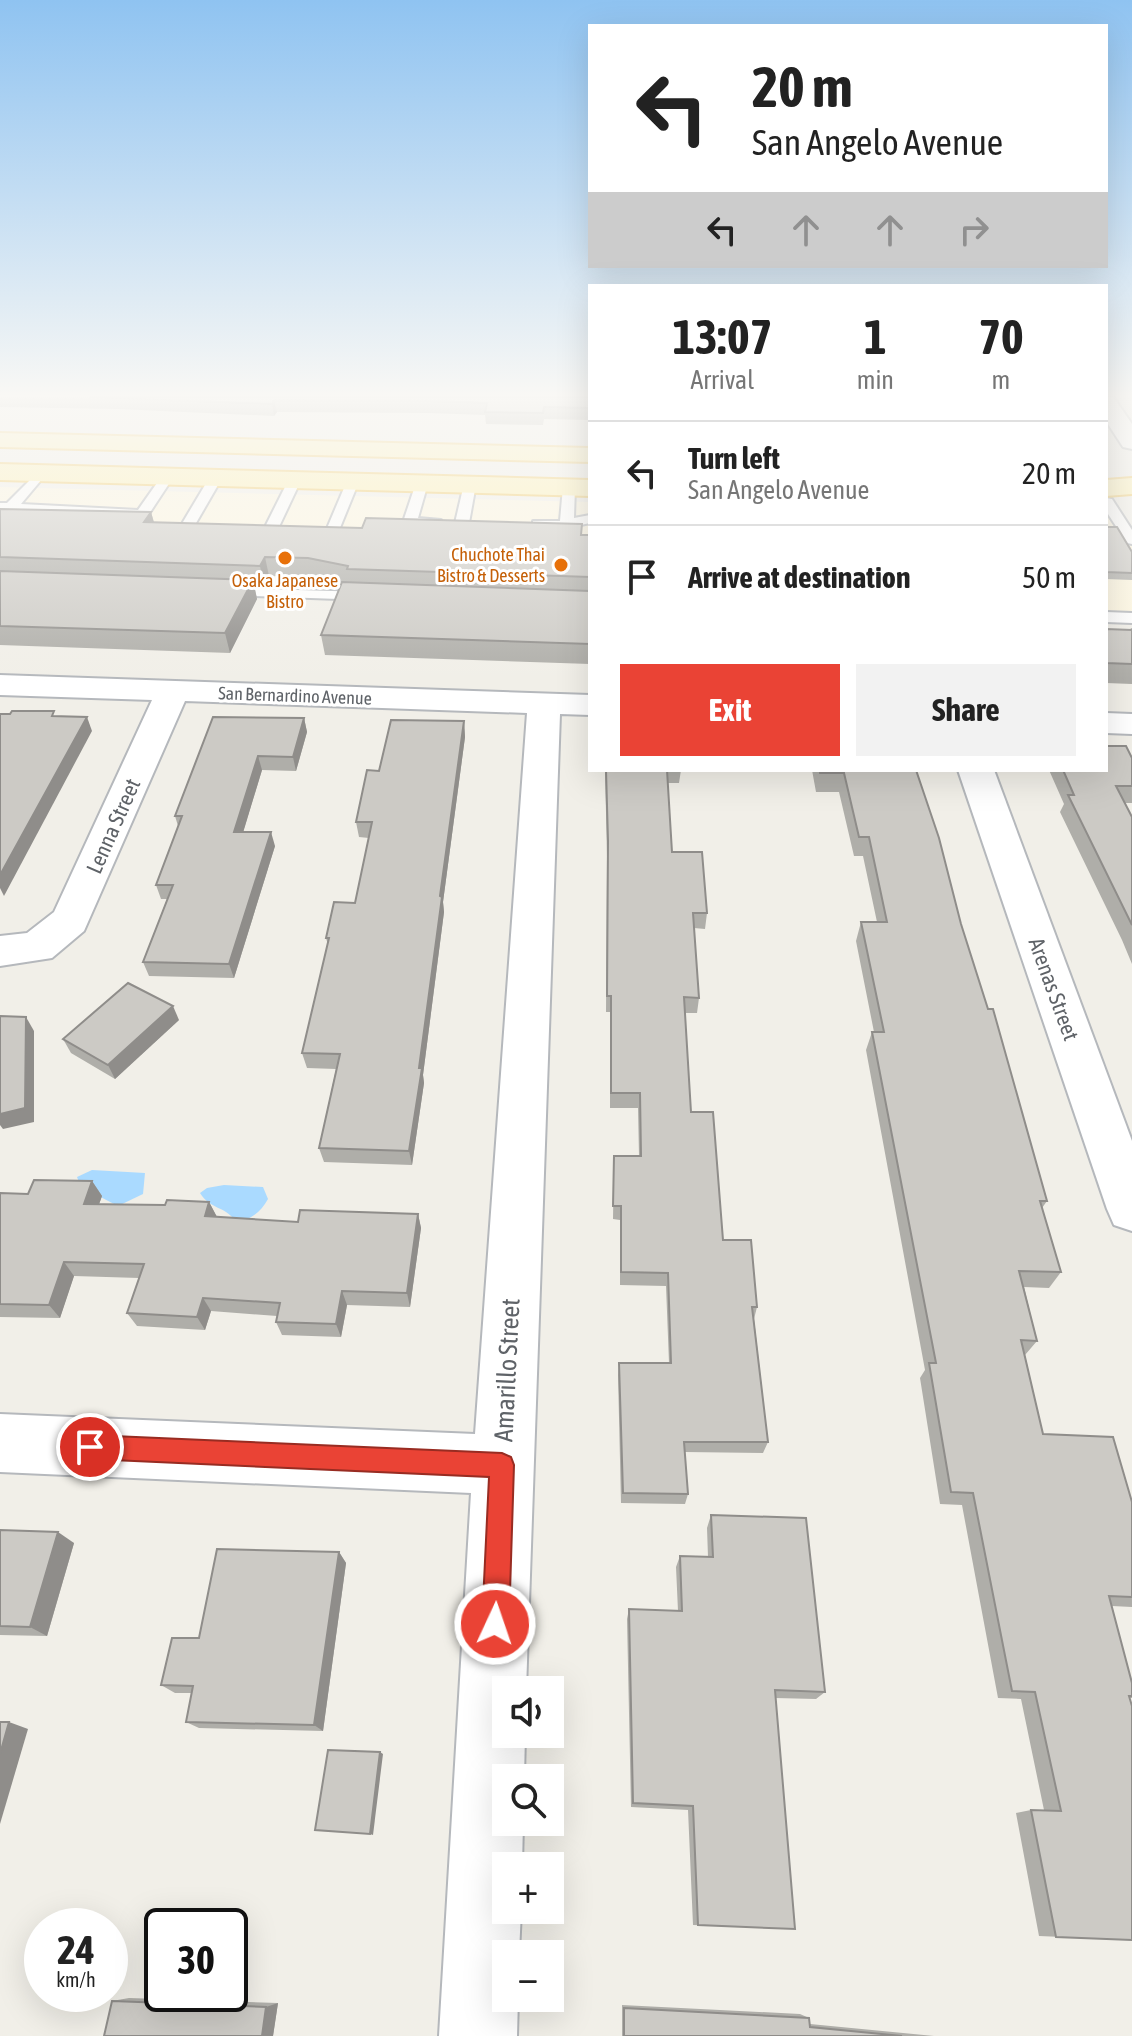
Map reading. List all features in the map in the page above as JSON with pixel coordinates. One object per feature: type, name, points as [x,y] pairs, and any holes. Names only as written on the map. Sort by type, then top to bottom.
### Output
[{"type":"street","name":"San Bernardino Avenue","points":[[0,685],[567,704]]},
{"type":"street","name":"Lenna Street","points":[[19,949],[70,921],[172,692]]},
{"type":"street","name":"Amarillo Street","points":[[478,2036],[502,1465],[567,704]]},
{"type":"street","points":[[1108,723],[1132,724]]},
{"type":"street","name":"Arenas Street","points":[[977,772],[1132,1209]]},
{"type":"street","points":[[0,1443],[502,1465]]},
{"type":"lane","points":[[6,507],[21,492]]},
{"type":"lane","points":[[6,507],[142,514],[157,492]]},
{"type":"lane","points":[[187,527],[208,492]]},
{"type":"lane","points":[[289,492],[268,535],[330,537],[348,492]]},
{"type":"lane","points":[[419,492],[410,522],[469,524],[470,492]]},
{"type":"lane","points":[[567,524],[579,492]]},
{"type":"lane","points":[[1113,498],[1132,540]]},
{"type":"lane","points":[[519,524],[567,524],[588,519]]},
{"type":"lane","points":[[207,591],[391,597]]},
{"type":"lane","points":[[1108,604],[1132,604]]},
{"type":"lane","points":[[1108,617],[1132,618]]},
{"type":"shaded area","points":[[0,492],[197,492],[588,502],[588,598],[0,580]]},
{"type":"shaded area","points":[[1108,515],[1124,515],[1132,529],[1132,615],[1108,614]]},
{"type":"water","points":[[92,1170],[145,1173],[143,1194],[118,1206],[81,1187],[77,1177]]},
{"type":"water","points":[[224,1185],[263,1187],[268,1199],[255,1215],[236,1221],[200,1193],[207,1188]]},
{"type":"building","points":[[0,509],[151,512],[144,522],[362,528],[366,518],[582,524],[581,535],[588,535],[588,577],[347,569],[348,566],[308,558],[265,557],[260,566],[0,557]]},
{"type":"building","points":[[1108,527],[1117,527],[1132,552],[1132,573],[1108,572]]},
{"type":"building","points":[[0,571],[253,580],[225,633],[0,626]]},
{"type":"building","points":[[342,582],[588,591],[588,644],[321,635]]},
{"type":"building","points":[[1108,629],[1132,630],[1132,664],[1108,663]]},
{"type":"building","points":[[12,711],[54,711],[52,716],[87,717],[0,875],[0,714],[10,714]]},
{"type":"building","points":[[213,717],[304,718],[293,757],[258,756],[234,832],[271,832],[229,964],[143,962],[173,885],[156,885],[182,816],[175,816]]},
{"type":"building","points":[[391,720],[464,721],[409,1151],[319,1148],[340,1054],[302,1053],[329,938],[326,938],[334,902],[355,903],[372,822],[356,822],[367,770],[379,771]]},
{"type":"building","points":[[1108,746],[1126,746],[1132,758],[1132,786],[1116,786],[1132,817],[1132,925],[1068,795],[1074,795],[1064,772],[1108,772]]},
{"type":"building","points":[[606,772],[667,772],[672,852],[702,852],[707,913],[693,913],[699,998],[684,997],[691,1112],[713,1112],[723,1240],[751,1240],[757,1307],[752,1307],[768,1442],[684,1442],[688,1494],[623,1493],[619,1363],[671,1363],[668,1273],[621,1272],[621,1206],[613,1206],[614,1156],[641,1156],[640,1093],[611,1093],[611,996],[607,996]]},
{"type":"building","points":[[917,772],[988,1009],[993,1009],[1047,1201],[1040,1201],[1061,1272],[1019,1271],[1037,1341],[1021,1340],[1043,1434],[1113,1437],[1132,1502],[1132,1597],[1109,1596],[1132,1683],[1132,1696],[1129,1696],[1132,1706],[1132,1940],[1056,1937],[1031,1810],[1061,1811],[1035,1692],[1012,1691],[973,1493],[951,1492],[929,1363],[936,1363],[872,1032],[884,1032],[861,922],[887,922],[869,837],[859,837],[844,773],[820,773]]},
{"type":"building","points":[[128,983],[173,1006],[108,1065],[63,1039]]},
{"type":"building","points":[[0,1016],[26,1017],[25,1108],[0,1114]]},
{"type":"building","points":[[34,1180],[92,1181],[84,1204],[165,1205],[167,1200],[209,1202],[205,1216],[298,1222],[300,1210],[418,1214],[407,1293],[342,1291],[336,1324],[276,1322],[280,1303],[203,1298],[197,1317],[127,1313],[144,1264],[64,1262],[49,1305],[0,1304],[0,1193],[28,1194]]},
{"type":"building","points":[[711,1515],[806,1518],[825,1692],[775,1690],[795,1929],[698,1925],[693,1806],[633,1803],[629,1609],[682,1611],[680,1556],[713,1557]]},
{"type":"building","points":[[0,1530],[58,1532],[30,1627],[0,1626]]},
{"type":"building","points":[[217,1549],[339,1552],[314,1725],[186,1722],[193,1686],[161,1685],[172,1638],[199,1638]]},
{"type":"building","points":[[0,1722],[9,1722],[0,1754]]},
{"type":"building","points":[[328,1750],[380,1752],[370,1834],[315,1830]]},
{"type":"building","points":[[128,2002],[144,2002],[144,2012],[248,2012],[248,2006],[266,2007],[262,2036],[104,2036],[109,2012],[128,2012]]},
{"type":"building","points":[[624,2008],[809,2018],[810,2027],[902,2036],[624,2036]]},
{"type":"place","name":"Osaka Japanese Bistro","points":[[285,558]]},
{"type":"place","name":"Chuchote Thai Bistro & Desserts","points":[[561,565]]},
{"type":"route","points":[[90,1447],[502,1465],[495,1624]]}]
